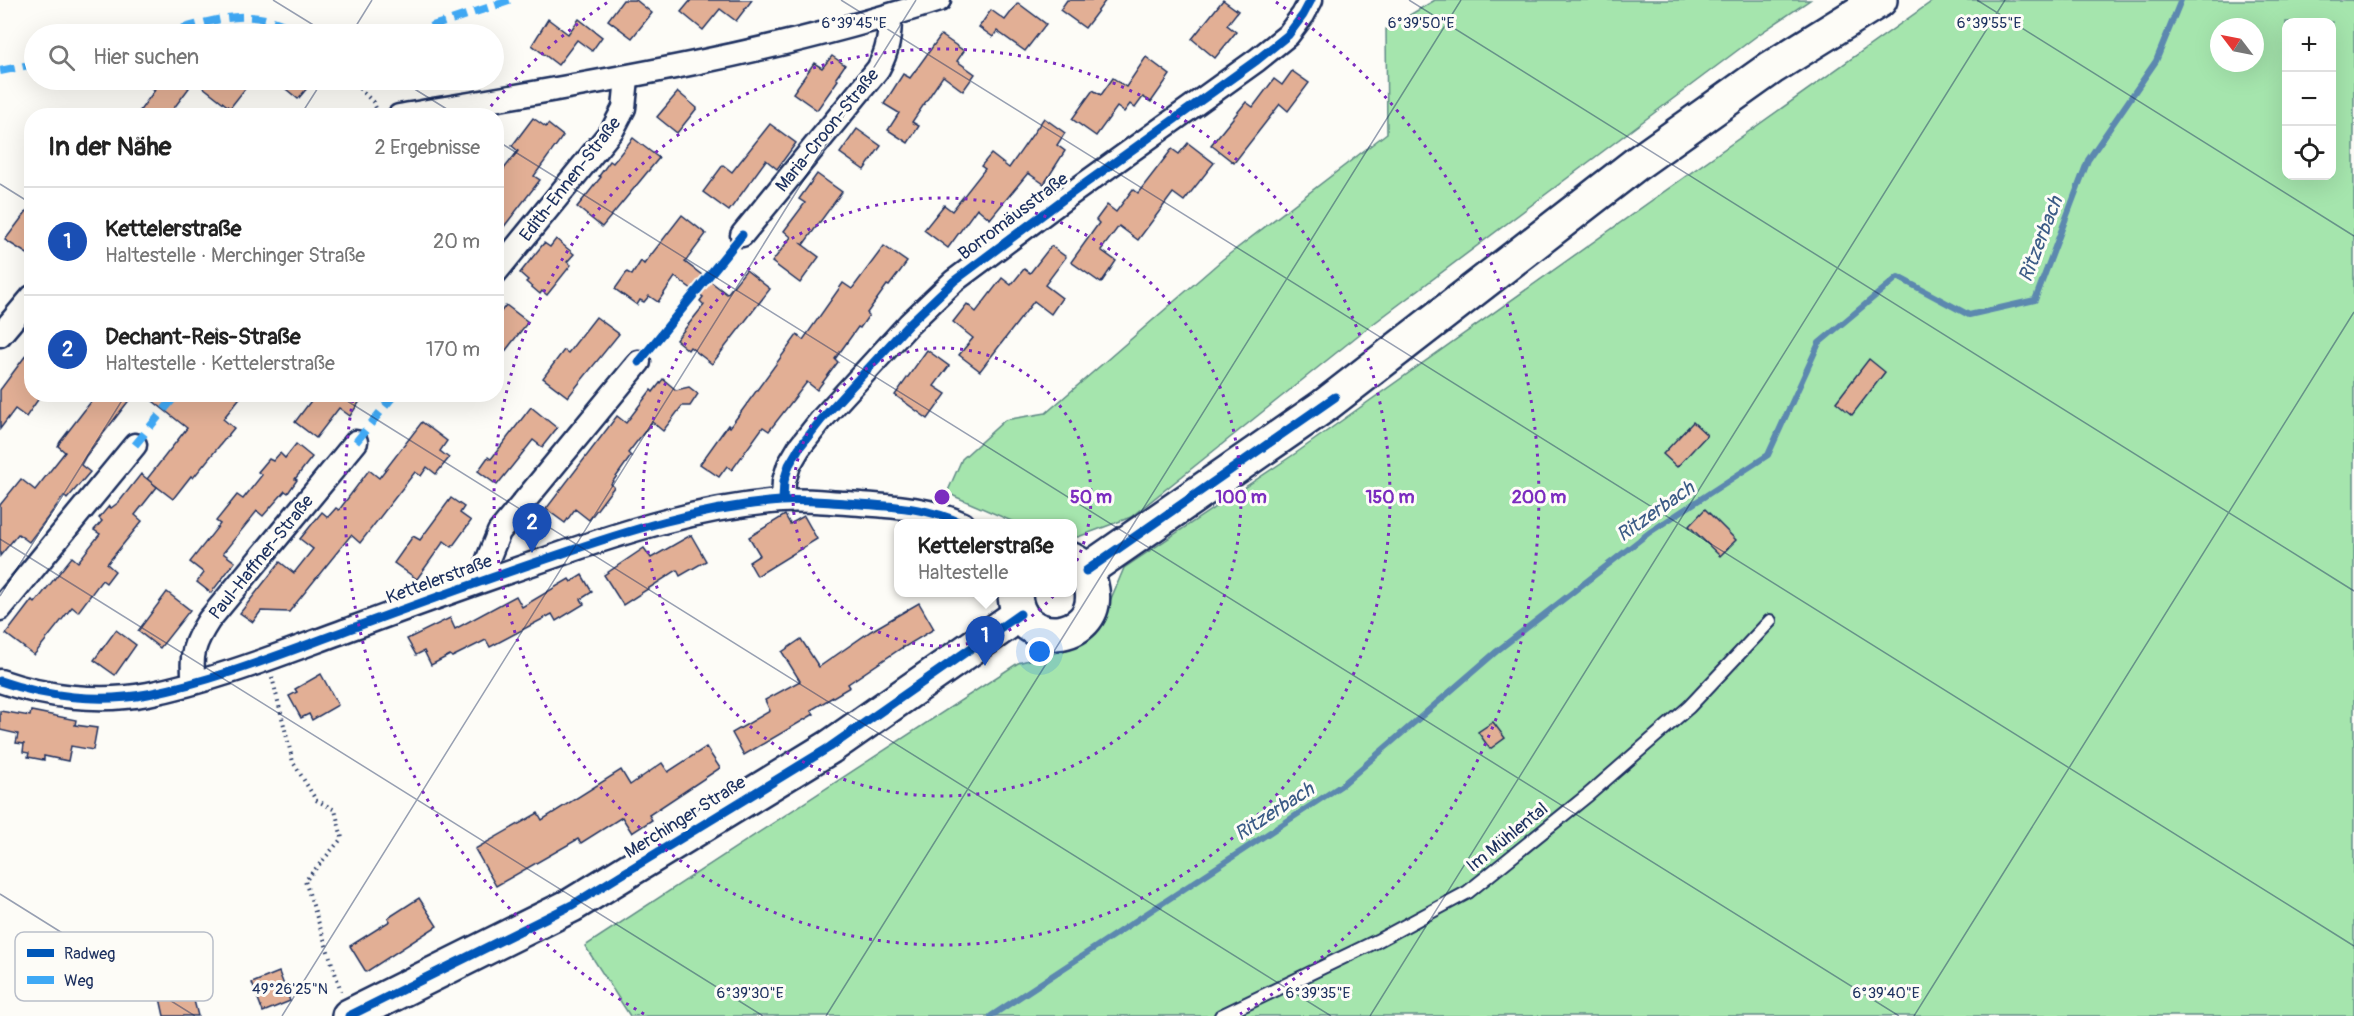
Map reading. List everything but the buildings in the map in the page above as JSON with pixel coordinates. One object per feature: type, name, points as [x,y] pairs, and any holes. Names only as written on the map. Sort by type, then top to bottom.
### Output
[{"type":"street","points":[[447,108],[627,78],[736,56],[890,16],[939,0]]},
{"type":"street","name":"Borromäusstraße","points":[[783,500],[784,481],[789,465],[799,448],[821,420],[909,324],[954,281],[1257,60],[1288,35],[1311,0]]},
{"type":"street","name":"Merchinger Straße","points":[[349,1016],[572,905],[830,747],[1018,603],[1028,624],[1045,632],[1064,633],[1075,627],[1085,619],[1091,608],[1093,595],[1091,583],[1079,566],[1335,397],[1636,164],[1771,68],[1880,0]]},
{"type":"street","name":"Maria-Croon-Straße","points":[[742,235],[878,69],[887,54],[890,16]]},
{"type":"street","name":"Edith-Ennen-Straße","points":[[504,262],[613,129],[624,108],[627,78]]},
{"type":"street","points":[[0,335],[24,306]]},
{"type":"street","points":[[488,578],[488,559],[499,532],[639,362]]},
{"type":"street","name":"Paul-Haffner-Straße","points":[[194,682],[191,659],[197,639],[209,620],[356,442]]},
{"type":"street","points":[[0,609],[135,445]]},
{"type":"street","name":"Kettelerstraße","points":[[0,681],[22,688],[71,696],[101,698],[147,694],[267,659],[488,578],[656,523],[735,507],[783,500],[904,507],[954,519]]},
{"type":"lane","name":"Im Mühlental","points":[[1221,1016],[1377,941],[1468,892],[1588,795],[1689,707],[1770,621]]},
{"type":"path","points":[[361,90],[376,108]]},
{"type":"path","points":[[267,659],[293,762],[316,800],[335,810],[342,838],[305,881],[349,1016]]},
{"type":"green space","points":[[1435,0],[1810,0],[1758,35],[1361,333],[1131,517],[1078,537],[1077,519],[1007,519],[947,493],[962,459],[1005,420],[1046,413],[1223,259],[1387,133],[1386,29]]},
{"type":"green space","points":[[1934,0],[2354,0],[2354,1016],[630,1016],[585,946],[1018,663],[1069,649],[1096,634],[1124,568],[1296,453]]},
{"type":"waterway","name":"Ritzerbach","points":[[991,1016],[1342,785],[1497,651],[1650,532],[1768,455],[1819,343],[1898,277],[1969,315],[2035,300],[2088,160],[2156,61],[2181,0]]},
{"type":"marked path","points":[[439,24],[512,0]]},
{"type":"marked path","points":[[199,24],[248,17],[282,24]]},
{"type":"marked path","points":[[0,71],[24,66]]},
{"type":"marked path","points":[[135,445],[170,402]]},
{"type":"marked path","points":[[356,442],[388,402]]},
{"type":"cycle path","points":[[783,500],[784,481],[789,465],[799,448],[821,420],[909,324],[954,281],[1257,60],[1288,35],[1311,0]]},
{"type":"cycle path","points":[[639,362],[742,235]]},
{"type":"cycle path","points":[[1086,571],[1335,397]]},
{"type":"cycle path","points":[[0,681],[54,695],[92,698],[130,697],[175,688],[254,664],[608,538],[693,514],[722,509],[781,501],[822,501],[906,508],[951,519]]},
{"type":"cycle path","points":[[349,1016],[572,905],[830,747],[1020,614]]},
{"type":"place","name":"Dechant-Reis-Straße","points":[[532,553]]},
{"type":"place","name":"Kettelerstraße","points":[[985,666]]}]
